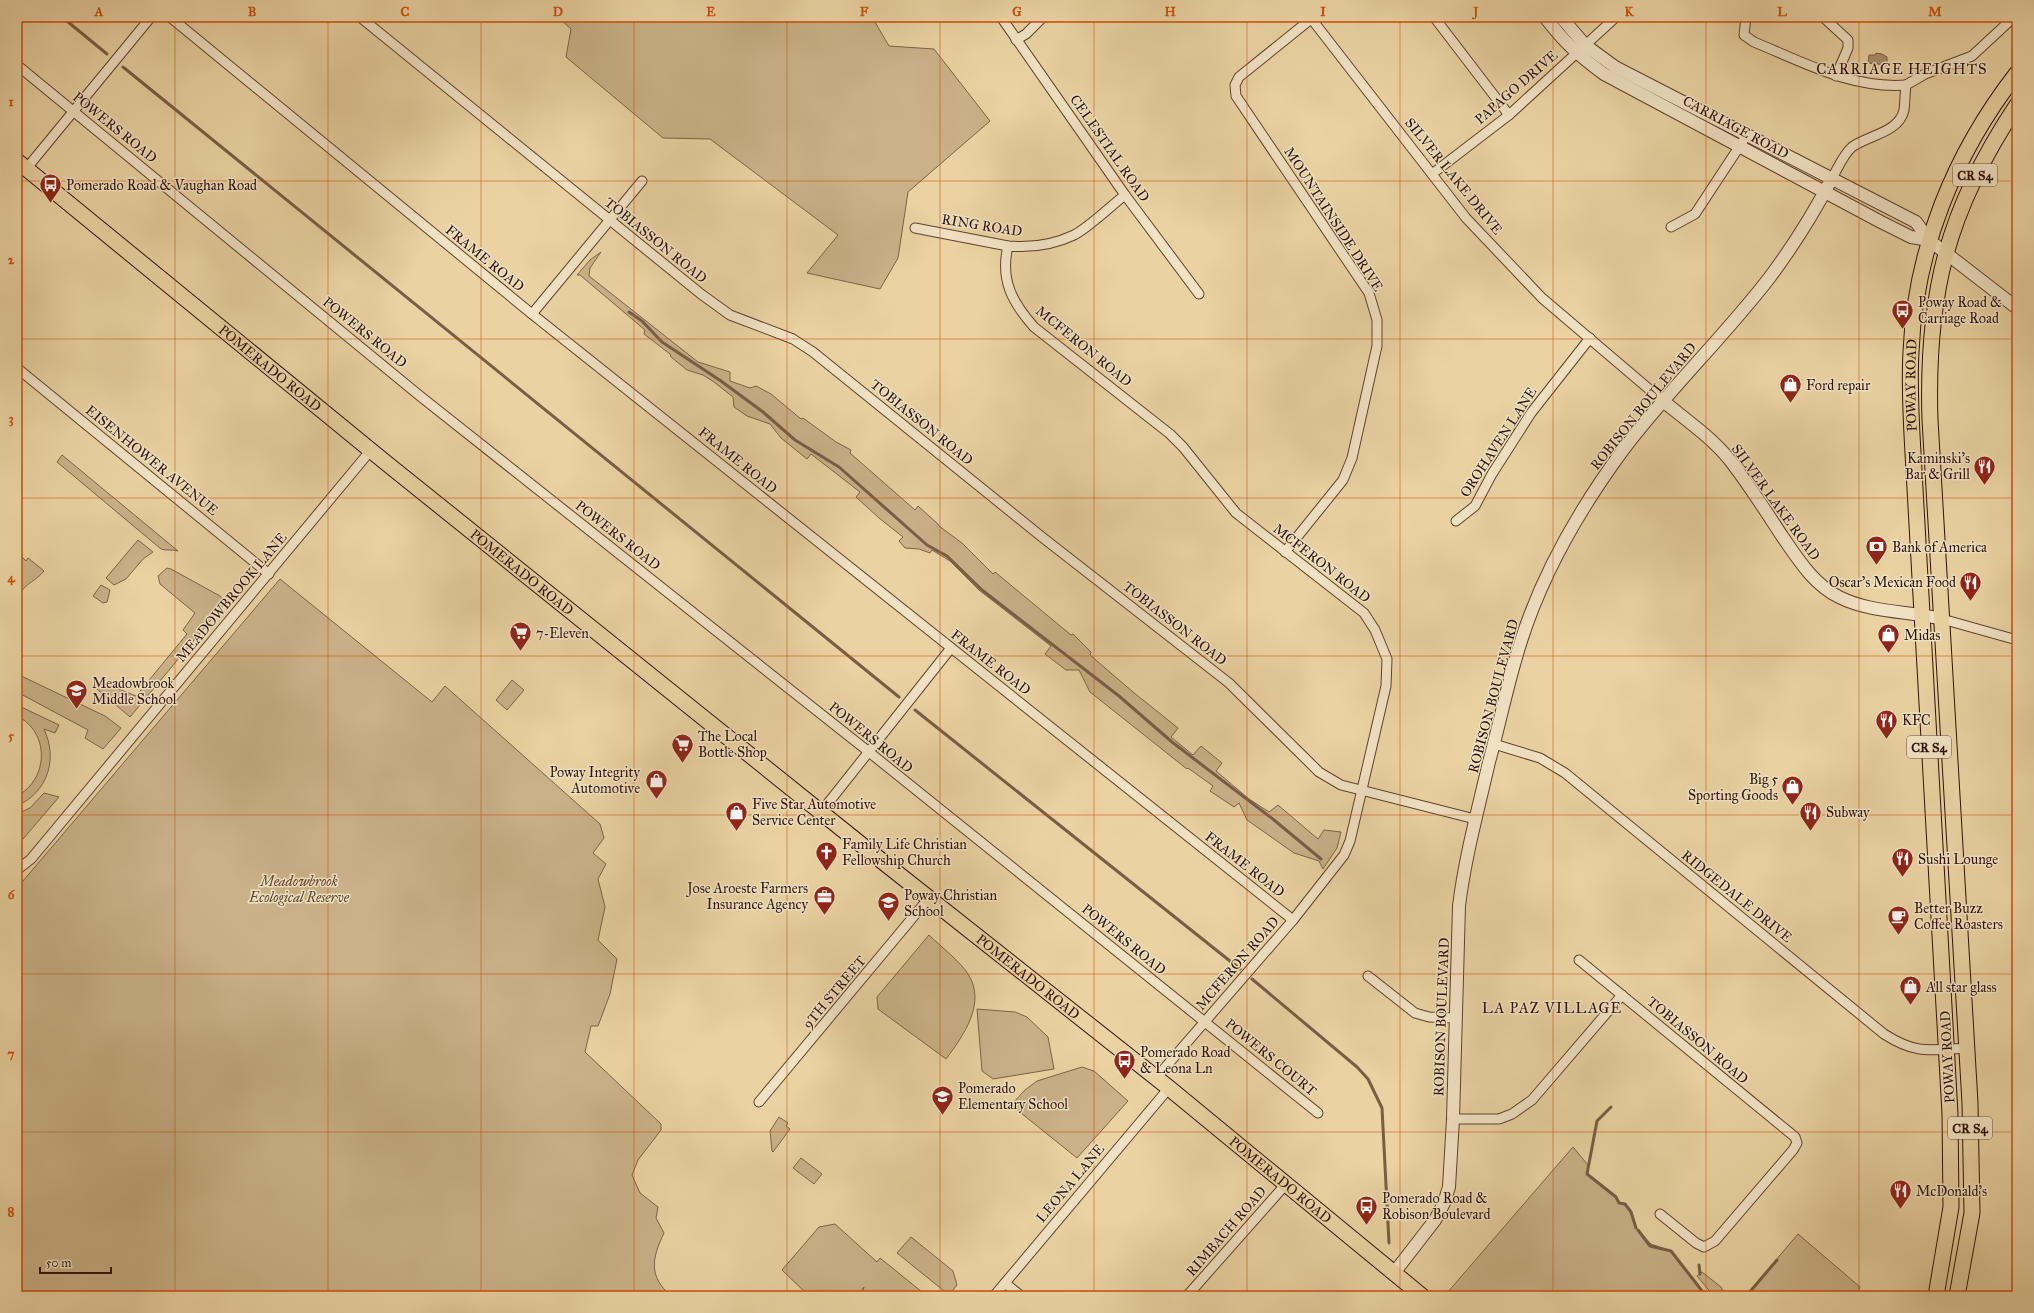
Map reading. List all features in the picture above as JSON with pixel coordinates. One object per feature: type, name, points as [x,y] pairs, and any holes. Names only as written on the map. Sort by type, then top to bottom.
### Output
[{"type":"main road","name":"POWAY ROAD","points":[[1938,1293],[1951,1207],[1950,1114],[1913,453],[1910,363],[1915,303],[1929,240],[1938,213],[1961,159],[2000,96],[2017,73]]},
{"type":"main road","name":"POWAY ROAD","points":[[1957,1296],[1972,1207],[1967,1048],[1929,376],[1930,344],[1935,303],[1945,252],[1979,168],[2017,105]]},
{"type":"main road","name":"POMERADO ROAD","points":[[22,165],[371,450],[821,812],[1156,1078],[1422,1296]]},
{"type":"main road","points":[[1951,1207],[1972,1207]]},
{"type":"street","points":[[22,165],[74,111],[151,17]]},
{"type":"street","name":"FRAME ROAD","points":[[170,17],[532,314],[1293,920]]},
{"type":"street","name":"TOBIASSON ROAD","points":[[360,17],[609,221],[730,315],[793,340],[813,352],[1042,537],[1229,683],[1319,772],[1340,785],[1475,819]]},
{"type":"street","name":"CELESTIAL ROAD","points":[[1002,17],[1016,40],[1125,195],[1199,294]]},
{"type":"street","points":[[1016,40],[1026,34],[1043,17]]},
{"type":"street","points":[[1434,17],[1509,115]]},
{"type":"street","name":"CARRIAGE ROAD","points":[[1545,17],[1565,42],[1615,67],[1743,141],[1825,191],[1911,237],[1929,240]]},
{"type":"street","name":"CARRIAGE ROAD","points":[[1560,17],[1581,50]]},
{"type":"street","name":"PAPAGO DRIVE","points":[[1432,174],[1509,115],[1616,17]]},
{"type":"street","points":[[1746,17],[1744,33],[1749,40],[1836,76],[1867,84],[1906,85],[1925,74],[1972,56],[2014,17]]},
{"type":"street","points":[[1823,17],[1848,40],[1848,48],[1836,76]]},
{"type":"street","name":"SILVER LAKE DRIVE","points":[[1311,18],[1466,218],[1542,298],[1663,401]]},
{"type":"street","name":"MOUNTAINSIDE DRIVE","points":[[1285,552],[1343,480],[1352,458],[1377,346],[1377,320],[1369,293],[1236,96],[1234,85],[1239,77],[1311,18]]},
{"type":"street","name":"POWERS ROAD","points":[[17,65],[420,396],[1205,1022]]},
{"type":"street","points":[[1832,178],[1845,156],[1853,147],[1888,130],[1901,117],[1904,111],[1906,85]]},
{"type":"street","points":[[1671,227],[1695,214],[1743,141]]},
{"type":"street","name":"CARRIAGE ROAD","points":[[1743,141],[1832,178],[1916,222],[1929,240],[2017,308]]},
{"type":"street","name":"ROBISON BOULEVARD","points":[[1394,1274],[1435,1220],[1444,1204],[1449,1187],[1453,1119],[1459,906],[1463,875],[1475,819],[1521,640],[1555,560],[1583,509],[1624,450],[1663,401],[1768,279],[1806,225],[1832,178]]},
{"type":"street","points":[[532,314],[642,181]]},
{"type":"street","name":"RING ROAD","points":[[915,228],[1008,246],[1022,247],[1047,244],[1075,234],[1125,195]]},
{"type":"street","name":"MCFERON ROAD","points":[[1008,246],[1004,263],[1008,288],[1022,312],[1030,322],[1170,434],[1191,457],[1228,506],[1364,613],[1375,630],[1387,659],[1386,686],[1350,841],[1344,855],[1293,920],[1156,1078]]},
{"type":"street","name":"OROHAVEN LANE","points":[[1456,521],[1475,506],[1492,474],[1531,413],[1590,338]]},
{"type":"street","name":"EISENHOWER AVENUE","points":[[17,368],[269,574]]},
{"type":"street","name":"SILVER LAKE ROAD","points":[[1663,401],[1726,455],[1798,559],[1819,583],[1834,595],[1857,604],[1886,610],[1922,614],[1942,620]]},
{"type":"street","name":"MEADOWBROOK LANE","points":[[17,870],[31,859],[371,450]]},
{"type":"street","points":[[1942,620],[2017,640]]},
{"type":"street","points":[[821,812],[951,648]]},
{"type":"street","name":"RIDGEDALE DRIVE","points":[[1494,744],[1540,758],[1565,773],[1884,1034],[1914,1050],[1967,1048]]},
{"type":"street","name":"9TH STREET","points":[[759,1102],[929,898]]},
{"type":"street","name":"TOBIASSON ROAD","points":[[1579,960],[1795,1137],[1797,1143],[1793,1150],[1748,1203],[1714,1241],[1704,1247],[1696,1243],[1660,1214]]},
{"type":"street","points":[[1368,976],[1415,1013],[1429,1017],[1456,1018]]},
{"type":"street","points":[[1453,1119],[1499,1119],[1512,1114],[1532,1100],[1622,995]]},
{"type":"street","name":"POWERS COURT","points":[[1205,1022],[1318,1113]]},
{"type":"street","name":"LEONA LANE","points":[[994,1296],[1168,1088]]},
{"type":"street","name":"RIMBACH ROAD","points":[[1187,1296],[1286,1184]]},
{"type":"street","points":[[1005,1283],[1021,1296]]},
{"type":"green space","points":[[558,17],[872,17],[889,46],[934,49],[990,121],[908,192],[898,258],[880,289],[807,273],[838,235],[710,139],[663,138],[566,57],[571,29]]},
{"type":"green space","points":[[601,252],[590,268],[589,276],[698,362],[730,372],[730,381],[750,388],[756,386],[771,394],[801,419],[803,418],[836,442],[851,450],[850,453],[915,510],[918,506],[939,526],[962,543],[993,574],[995,572],[1071,635],[1073,634],[1091,652],[1090,655],[1178,728],[1171,737],[1193,755],[1201,746],[1222,763],[1216,771],[1249,799],[1269,812],[1278,805],[1318,839],[1324,830],[1341,832],[1337,848],[1323,869],[1319,861],[1294,853],[1247,820],[1239,803],[1234,807],[1210,791],[1213,786],[1188,768],[1187,769],[1090,692],[1079,670],[1066,670],[1045,654],[1051,646],[979,590],[950,561],[932,550],[930,553],[919,549],[905,548],[899,541],[903,537],[856,497],[860,492],[811,454],[807,459],[781,438],[770,424],[747,416],[734,407],[733,397],[703,375],[687,370],[671,357],[670,354],[644,334],[645,330],[580,275],[577,275],[590,260]]},
{"type":"green space","points":[[62,455],[178,551],[161,549],[57,462]]},
{"type":"green space","points":[[138,540],[153,552],[143,559],[126,579],[114,585],[106,578]]},
{"type":"green space","points":[[21,556],[26,561],[28,558],[44,571],[40,576],[24,588],[17,604],[17,560]]},
{"type":"green space","points":[[167,568],[220,596],[225,603],[130,717],[97,689],[96,685],[101,682],[136,696],[187,634],[183,630],[195,613],[160,584],[158,576]]},
{"type":"green space","name":"Meadowbrook Ecological Reserve","points":[[280,579],[432,702],[445,686],[600,824],[604,838],[593,853],[606,864],[598,879],[605,907],[598,940],[617,959],[610,994],[598,1026],[591,1026],[585,1052],[661,1124],[661,1130],[638,1160],[632,1175],[640,1193],[658,1207],[656,1218],[664,1233],[657,1251],[654,1266],[659,1281],[671,1296],[17,1296],[17,888]]},
{"type":"green space","points":[[101,585],[110,590],[107,602],[103,603],[93,596]]},
{"type":"green space","points":[[17,674],[105,716],[121,728],[103,749],[85,738],[88,730],[17,692]]},
{"type":"green space","points":[[512,680],[524,690],[507,710],[496,700]]},
{"type":"green space","points":[[17,705],[59,725],[55,733],[44,729],[48,740],[50,763],[43,783],[28,800],[17,806],[17,796],[28,788],[35,779],[40,767],[41,756],[40,744],[35,733],[28,723],[17,716]]},
{"type":"green space","points":[[44,793],[59,797],[17,846],[17,814],[30,808]]},
{"type":"green space","points":[[929,935],[965,969],[973,985],[975,996],[974,1008],[965,1030],[946,1059],[878,1009],[877,997]]},
{"type":"green space","points":[[977,1009],[1015,1012],[1027,1017],[1048,1037],[1054,1069],[993,1079],[982,1071]]},
{"type":"green space","points":[[1082,1067],[1094,1071],[1128,1101],[1077,1158],[1011,1105],[1025,1090],[1037,1081]]},
{"type":"green space","points":[[779,1117],[788,1123],[786,1126],[790,1129],[773,1152],[770,1131]]},
{"type":"green space","points":[[1573,1147],[1588,1165],[1587,1174],[1616,1197],[1619,1202],[1625,1204],[1631,1212],[1636,1228],[1651,1244],[1671,1251],[1706,1296],[1450,1296],[1447,1293]]},
{"type":"green space","points":[[801,1158],[822,1174],[814,1184],[793,1168]]},
{"type":"green space","points":[[835,1224],[877,1262],[880,1258],[927,1296],[862,1296],[864,1287],[856,1296],[809,1296],[782,1270],[819,1227]]},
{"type":"green space","points":[[1798,1234],[1860,1287],[1856,1296],[1738,1296],[1748,1293]]},
{"type":"green space","points":[[911,1237],[953,1271],[957,1285],[949,1295],[897,1253]]},
{"type":"green space","points":[[1702,1272],[1721,1287],[1724,1296],[1713,1295],[1697,1276]]},
{"type":"shaded area","points":[[1876,53],[1887,57],[1887,65],[1868,63],[1869,55],[1875,55]]},
{"type":"waterway","points":[[62,17],[107,54]]},
{"type":"waterway","points":[[123,67],[899,697]]},
{"type":"waterway","points":[[629,312],[642,321],[662,342],[721,381],[763,412],[795,440],[839,467],[927,545],[947,556],[982,590],[1119,696],[1172,742],[1274,820],[1321,859]]},
{"type":"waterway","points":[[915,710],[1240,969]]},
{"type":"waterway","points":[[1252,979],[1357,1067],[1368,1079],[1382,1108],[1389,1243]]},
{"type":"waterway","points":[[1611,1107],[1597,1121],[1587,1174],[1616,1197],[1619,1203],[1625,1204],[1631,1212],[1636,1228]]},
{"type":"waterway","points":[[1638,1230],[1650,1246],[1671,1251],[1706,1296]]},
{"type":"waterway","points":[[1742,1296],[1748,1294],[1777,1260]]},
{"type":"waterway","points":[[1699,1265],[1700,1274]]},
{"type":"waterway","points":[[1724,1293],[1739,1296]]},
{"type":"place","name":"Pomerado Road & Vaughan Road","points":[[51,204]]},
{"type":"place","name":"Poway Road & Carriage Road","points":[[1902,330]]},
{"type":"place","name":"Ford repair","points":[[1790,404]]},
{"type":"place","name":"Kaminski's Bar & Grill","points":[[1985,486]]},
{"type":"place","name":"Bank of America","points":[[1876,566]]},
{"type":"place","name":"Oscar's Mexican Food","points":[[1971,602]]},
{"type":"place","name":"7-Eleven","points":[[520,652]]},
{"type":"place","name":"Midas","points":[[1889,654]]},
{"type":"place","name":"Meadowbrook Middle School","points":[[77,710]]},
{"type":"place","name":"KFC","points":[[1887,740]]},
{"type":"place","name":"The Local Bottle Shop","points":[[683,764]]},
{"type":"place","name":"Poway Integrity Automotive","points":[[656,800]]},
{"type":"place","name":"Big 5 Sporting Goods","points":[[1793,806]]},
{"type":"place","name":"Five Star Automotive Service Center","points":[[737,832]]},
{"type":"place","name":"Subway","points":[[1811,832]]},
{"type":"place","name":"Family Life Christian Fellowship Church","points":[[826,872]]},
{"type":"place","name":"Sushi Lounge","points":[[1903,878]]},
{"type":"place","name":"Jose Aroeste Farmers Insurance Agency","points":[[824,916]]},
{"type":"place","name":"Poway Christian School","points":[[889,922]]},
{"type":"place","name":"Better Buzz Coffee Roasters","points":[[1898,936]]},
{"type":"place","name":"All star glass","points":[[1910,1006]]},
{"type":"place","name":"Pomerado Road & Leona Ln","points":[[1125,1080]]},
{"type":"place","name":"Pomerado Elementary School","points":[[943,1116]]},
{"type":"place","name":"McDonald's","points":[[1900,1210]]},
{"type":"place","name":"Pomerado Road & Robison Boulevard","points":[[1367,1226]]},
{"type":"district","name":"CARRIAGE HEIGHTS","points":[[1902,69]]},
{"type":"district","name":"LA PAZ VILLAGE","points":[[1552,1008]]}]
